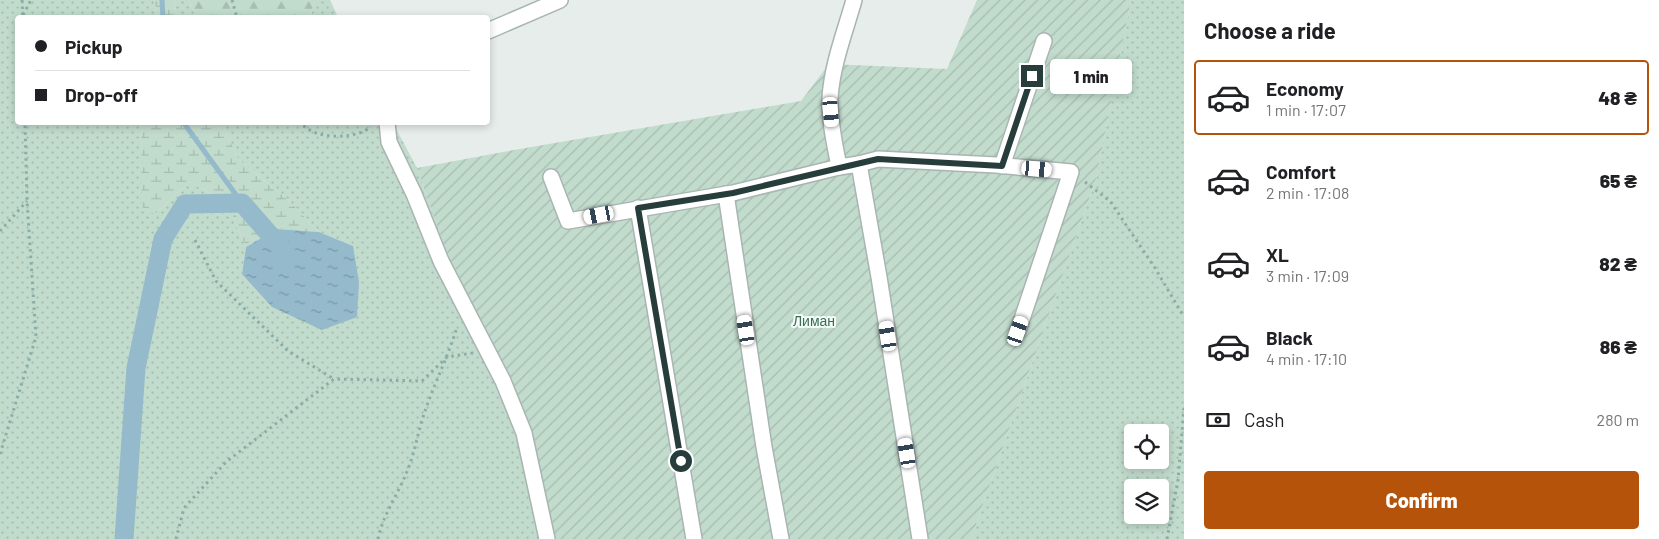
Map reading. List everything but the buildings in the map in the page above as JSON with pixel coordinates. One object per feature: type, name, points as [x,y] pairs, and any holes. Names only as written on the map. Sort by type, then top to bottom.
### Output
[{"type":"street","points":[[490,30],[560,0]]},
{"type":"street","points":[[839,167],[832,126],[830,99],[834,71],[854,0]]},
{"type":"street","points":[[1002,166],[1044,41]]},
{"type":"street","points":[[387,125],[389,142],[414,194],[441,261],[503,381],[524,433],[546,539]]},
{"type":"street","points":[[551,177],[568,221],[726,194],[878,159],[1071,172],[1018,331]]},
{"type":"street","points":[[859,164],[881,287],[920,539]]},
{"type":"street","points":[[726,194],[764,447],[782,539]]},
{"type":"street","points":[[638,208],[694,539]]},
{"type":"path","points":[[22,0],[23,15]]},
{"type":"path","points":[[24,15],[31,0]]},
{"type":"path","points":[[232,0],[236,15]]},
{"type":"path","points":[[0,454],[36,337],[27,200],[26,125]]},
{"type":"path","points":[[303,125],[315,132],[342,137],[365,132],[374,125]]},
{"type":"path","points":[[1071,172],[1110,201],[1155,268],[1184,317]]},
{"type":"path","points":[[0,230],[27,200]]},
{"type":"path","points":[[195,240],[216,281],[288,352],[334,378],[422,381],[447,357],[488,351]]},
{"type":"path","points":[[378,539],[386,513],[409,467],[425,412],[447,357],[463,303]]},
{"type":"path","points":[[176,539],[184,508],[226,462],[334,378]]},
{"type":"path","points":[[1167,539],[1178,480],[1184,407]]},
{"type":"green space","points":[[0,0],[154,0],[158,15],[15,15],[15,125],[141,125],[143,207],[155,214],[189,182],[226,201],[246,247],[242,274],[353,246],[319,232],[287,199],[238,159],[223,125],[394,125],[417,168],[445,248],[508,380],[528,432],[555,539],[0,539]]},
{"type":"green space","points":[[154,0],[174,0],[177,15],[158,15]]},
{"type":"green space","points":[[174,0],[189,0],[195,15],[177,15]]},
{"type":"green space","points":[[189,0],[315,0],[311,15],[195,15]]},
{"type":"green space","points":[[315,0],[330,0],[337,15],[311,15]]},
{"type":"green space","name":"Лиман","points":[[977,0],[1131,0],[1096,179],[971,539],[555,539],[528,432],[508,380],[445,248],[417,168],[801,101],[829,64],[947,69]]},
{"type":"green space","points":[[1131,0],[1184,0],[1184,539],[971,539],[1096,179]]},
{"type":"green space","points":[[141,125],[223,125],[238,159],[287,199],[319,232],[277,229],[246,247],[226,201],[189,182],[155,214],[142,207]]},
{"type":"water","points":[[277,229],[319,232],[353,246],[359,282],[357,317],[322,330],[272,307],[242,274],[246,247]]},
{"type":"waterway","points":[[162,0],[163,15]]},
{"type":"waterway","points":[[185,125],[242,203]]},
{"type":"waterway","points":[[124,539],[136,368],[163,239],[185,204],[242,203],[285,252]]},
{"type":"route","points":[[681,461],[638,208],[733,193],[878,159],[1002,166],[1032,76]]}]
